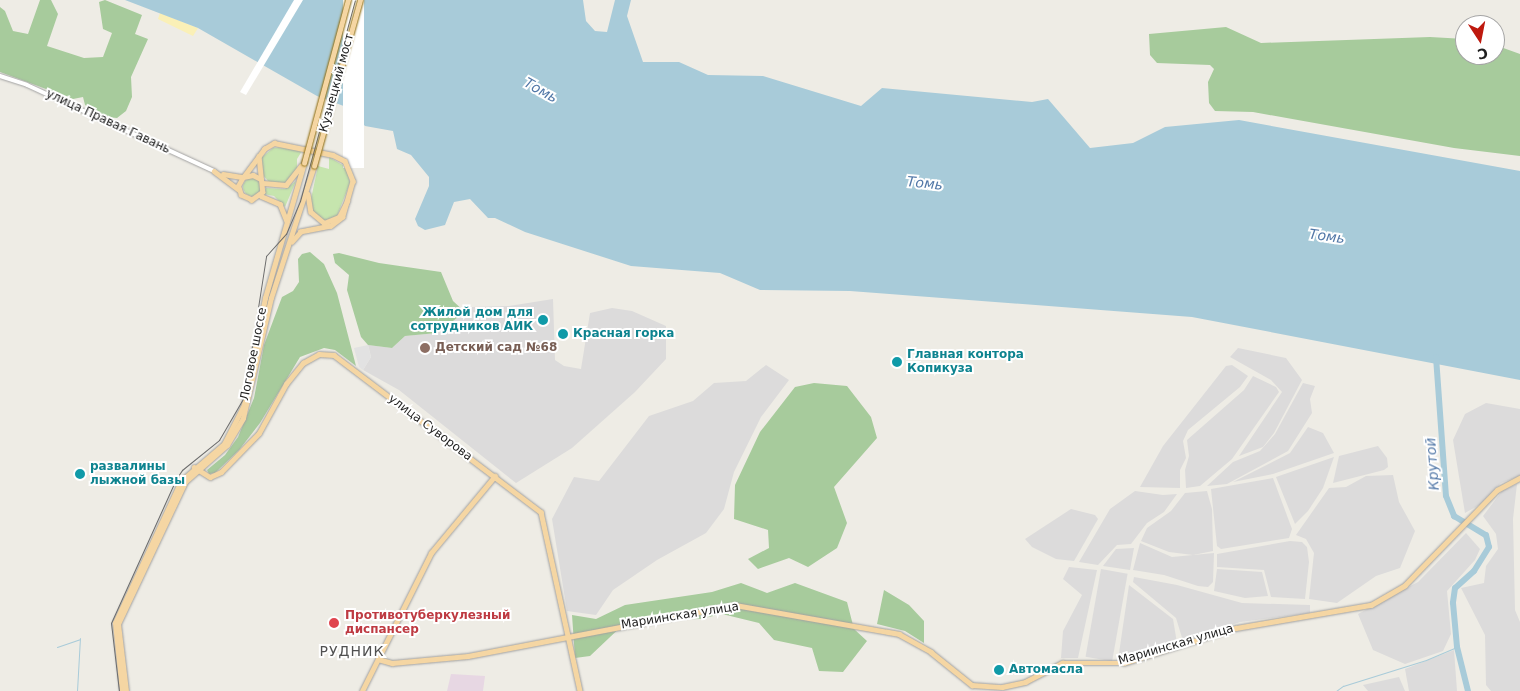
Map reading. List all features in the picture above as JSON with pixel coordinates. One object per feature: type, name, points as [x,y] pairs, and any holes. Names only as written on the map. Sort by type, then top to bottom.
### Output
[{"type":"main road","name":"Кузнецкий мост","points":[[304,163],[348,0]]},
{"type":"main road","name":"Кузнецкий мост","points":[[314,166],[360,0]]},
{"type":"main road","points":[[288,221],[280,204],[261,196],[247,199],[238,189],[260,155],[271,144],[280,143],[340,158],[352,172],[350,196],[339,222],[301,232],[289,246]]},
{"type":"main road","points":[[260,155],[261,196]]},
{"type":"main road","points":[[244,177],[253,174],[262,181],[286,185],[304,163]]},
{"type":"main road","name":"Логовое шоссе","points":[[124,691],[115,623],[181,481],[224,444],[244,405],[265,298],[304,163]]},
{"type":"main road","name":"Логовое шоссе","points":[[196,468],[222,450],[243,418],[271,298],[308,192],[314,166]]},
{"type":"main road","name":"улица Правая Гавань","points":[[214,172],[244,177]]},
{"type":"main road","name":"улица Правая Гавань","points":[[214,172],[238,189]]},
{"type":"main road","points":[[308,192],[311,212],[324,222],[339,216],[350,196]]},
{"type":"main road","name":"улица Суворова","points":[[196,468],[210,477],[221,472],[259,432],[286,384],[303,363],[313,356],[324,354],[338,358],[535,505],[543,515],[580,691]]},
{"type":"main road","points":[[362,691],[431,553],[495,476]]},
{"type":"main road","name":"Мариинская улица","points":[[378,659],[392,663],[468,656],[569,634],[735,604],[899,634],[931,652],[972,685],[992,688],[1025,682],[1062,663],[1124,663],[1236,628],[1371,605],[1405,585],[1504,484],[1520,478]]},
{"type":"street","name":"улица Правая Гавань","points":[[0,76],[27,85],[214,172]]},
{"type":"shaded area","points":[[553,299],[555,360],[564,366],[581,369],[590,313],[612,308],[632,311],[666,326],[666,359],[635,392],[572,448],[516,483],[399,390],[363,370],[371,357],[368,345],[392,348],[405,336],[437,333],[472,307],[509,306]]},
{"type":"shaded area","points":[[368,345],[371,357],[363,370],[359,367],[354,348]]},
{"type":"shaded area","points":[[1238,348],[1286,358],[1302,380],[1274,433],[1263,447],[1239,456],[1282,392],[1271,380],[1230,357]]},
{"type":"shaded area","points":[[766,365],[789,380],[761,417],[734,472],[724,509],[706,533],[657,560],[613,590],[596,615],[567,611],[552,519],[574,477],[599,481],[649,416],[693,401],[714,383],[746,381]]},
{"type":"shaded area","points":[[1232,365],[1248,376],[1240,387],[1188,430],[1183,441],[1186,458],[1180,470],[1180,488],[1140,487],[1163,446],[1226,366]]},
{"type":"shaded area","points":[[1253,376],[1276,387],[1279,392],[1232,459],[1200,486],[1186,488],[1185,470],[1189,456],[1187,440],[1244,390]]},
{"type":"shaded area","points":[[1303,383],[1315,386],[1310,399],[1312,413],[1288,451],[1227,484],[1207,486],[1233,462],[1260,451],[1275,434]]},
{"type":"shaded area","points":[[1486,403],[1520,409],[1520,476],[1501,483],[1481,504],[1465,513],[1453,440],[1465,414]]},
{"type":"shaded area","points":[[1308,427],[1323,433],[1334,453],[1273,474],[1233,482],[1290,453]]},
{"type":"shaded area","points":[[1378,446],[1387,458],[1388,467],[1384,470],[1333,483],[1339,456]]},
{"type":"shaded area","points":[[1334,457],[1323,488],[1308,511],[1295,524],[1276,477]]},
{"type":"shaded area","points":[[1393,475],[1399,502],[1415,531],[1400,568],[1376,576],[1337,603],[1309,599],[1314,553],[1306,539],[1296,535],[1329,488],[1346,487],[1366,476]]},
{"type":"shaded area","points":[[1273,478],[1292,529],[1289,538],[1221,549],[1217,546],[1211,489]]},
{"type":"shaded area","points":[[1517,484],[1513,519],[1515,610],[1520,622],[1520,691],[1491,691],[1486,685],[1485,635],[1461,588],[1484,583],[1486,566],[1498,549],[1496,534],[1483,516],[1502,491]]},
{"type":"shaded area","points":[[1135,491],[1163,495],[1177,494],[1164,512],[1147,523],[1131,544],[1117,545],[1098,565],[1079,562],[1110,509]]},
{"type":"shaded area","points":[[1207,491],[1212,509],[1213,551],[1193,555],[1169,552],[1141,541],[1147,528],[1171,511],[1185,493]]},
{"type":"shaded area","points":[[1071,509],[1095,515],[1098,519],[1074,561],[1056,559],[1032,547],[1025,539]]},
{"type":"shaded area","points":[[1466,533],[1480,549],[1475,560],[1447,591],[1451,634],[1443,651],[1405,664],[1373,650],[1358,614],[1418,582]]},
{"type":"shaded area","points":[[1290,541],[1302,542],[1307,547],[1309,562],[1305,599],[1271,597],[1264,570],[1217,567],[1217,554]]},
{"type":"shaded area","points":[[1140,543],[1172,557],[1214,553],[1213,582],[1208,587],[1198,586],[1164,575],[1133,570]]},
{"type":"shaded area","points":[[1134,548],[1130,570],[1103,566],[1116,549]]},
{"type":"shaded area","points":[[1069,567],[1097,570],[1078,658],[1061,658],[1063,631],[1082,595],[1063,579]]},
{"type":"shaded area","points":[[1101,569],[1128,574],[1112,661],[1086,657]]},
{"type":"shaded area","points":[[1217,569],[1262,572],[1268,596],[1245,598],[1214,591]]},
{"type":"shaded area","points":[[1134,577],[1177,585],[1242,603],[1310,605],[1310,613],[1240,622],[1183,641],[1176,618],[1133,582]]},
{"type":"shaded area","points":[[1129,585],[1173,619],[1177,643],[1118,660]]},
{"type":"shaded area","points":[[1454,650],[1457,691],[1409,691],[1405,669]]},
{"type":"shaded area","points":[[451,674],[485,676],[483,691],[447,691]]},
{"type":"shaded area","points":[[1399,677],[1405,691],[1368,691],[1363,685]]},
{"type":"green space","points":[[40,0],[51,0],[58,14],[47,46],[84,58],[103,57],[112,33],[103,29],[99,2],[105,0],[142,15],[135,34],[148,39],[131,77],[132,97],[126,111],[117,118],[107,117],[85,105],[83,97],[73,99],[0,72],[0,7],[5,11],[13,31],[28,34]]},
{"type":"green space","points":[[1226,27],[1261,43],[1430,37],[1455,38],[1455,65],[1505,65],[1505,49],[1520,54],[1520,156],[1454,148],[1253,112],[1215,111],[1209,103],[1208,82],[1214,69],[1210,65],[1157,63],[1150,55],[1149,34]]},
{"type":"green space","points":[[284,147],[302,151],[297,159],[297,173],[284,184],[269,182],[262,174],[261,158],[273,148]]},
{"type":"green space","points":[[329,157],[346,167],[350,183],[337,216],[324,221],[313,213],[311,199],[318,166],[329,169]]},
{"type":"green space","points":[[248,178],[256,178],[261,183],[259,194],[248,196],[243,191],[243,183]]},
{"type":"green space","points":[[296,181],[285,207],[274,196],[264,194],[266,188],[285,189]]},
{"type":"green space","points":[[310,252],[324,264],[337,293],[356,366],[335,350],[324,348],[300,357],[260,423],[239,450],[215,473],[209,474],[207,470],[225,455],[238,437],[254,398],[264,345],[282,297],[293,291],[299,282],[298,259],[302,254]]},
{"type":"green space","points":[[339,253],[379,263],[441,272],[453,301],[465,312],[437,333],[405,336],[392,348],[368,345],[361,337],[347,290],[349,275],[335,263],[333,254]]},
{"type":"green space","points":[[814,383],[847,386],[871,417],[877,438],[834,487],[847,523],[837,548],[808,567],[789,558],[758,569],[748,559],[769,548],[768,530],[734,519],[735,485],[760,432],[795,387]]},
{"type":"green space","points":[[741,583],[767,593],[795,583],[847,602],[854,629],[867,641],[843,672],[819,671],[812,648],[774,640],[759,623],[722,614],[700,619],[627,621],[590,656],[575,658],[572,615],[596,619],[625,605],[712,592]]},
{"type":"green space","points":[[884,590],[909,605],[924,621],[924,643],[905,631],[877,624]]},
{"type":"sand","points":[[160,13],[198,28],[193,36],[158,19]]},
{"type":"water","name":"Томь","points":[[125,0],[583,0],[586,21],[595,31],[607,32],[615,0],[631,0],[627,16],[643,62],[679,62],[708,75],[763,76],[861,106],[882,88],[1032,102],[1048,99],[1090,148],[1133,143],[1165,127],[1239,120],[1520,171],[1520,380],[1192,317],[850,291],[760,290],[720,273],[631,266],[525,232],[495,218],[488,218],[470,199],[454,202],[445,225],[425,230],[418,226],[415,219],[429,186],[429,177],[411,155],[397,149],[393,131],[365,126],[349,108],[317,96],[198,28]]},
{"type":"pier","points":[[294,0],[303,0],[246,95],[240,92]]},
{"type":"pier","points":[[343,0],[364,0],[364,168],[343,168]]},
{"type":"waterway","name":"Крутой","points":[[1436,357],[1446,496],[1454,516],[1486,535],[1489,547],[1474,571],[1455,588],[1453,603],[1457,647],[1468,691]]},
{"type":"waterway","points":[[77,691],[80,638]]},
{"type":"waterway","points":[[57,647],[80,639]]},
{"type":"waterway","points":[[1336,691],[1343,686],[1426,660],[1457,647]]},
{"type":"tram line","points":[[119,691],[111,623],[176,479],[182,470],[219,440],[244,397],[266,256],[286,234],[300,201],[355,0]]},
{"type":"place","name":"Жилой дом для сотрудников АИК","points":[[543,320]]},
{"type":"place","name":"Красная горка","points":[[563,334]]},
{"type":"place","name":"Детский сад №68","points":[[425,348]]},
{"type":"place","name":"Главная контора Копикуза","points":[[897,362]]},
{"type":"place","name":"развалины лыжной базы","points":[[80,474]]},
{"type":"place","name":"Противотуберкулезный диспансер","points":[[334,623]]},
{"type":"place","name":"Автомасла","points":[[999,670]]},
{"type":"district","name":"РУДНИК","points":[[352,651]]}]
